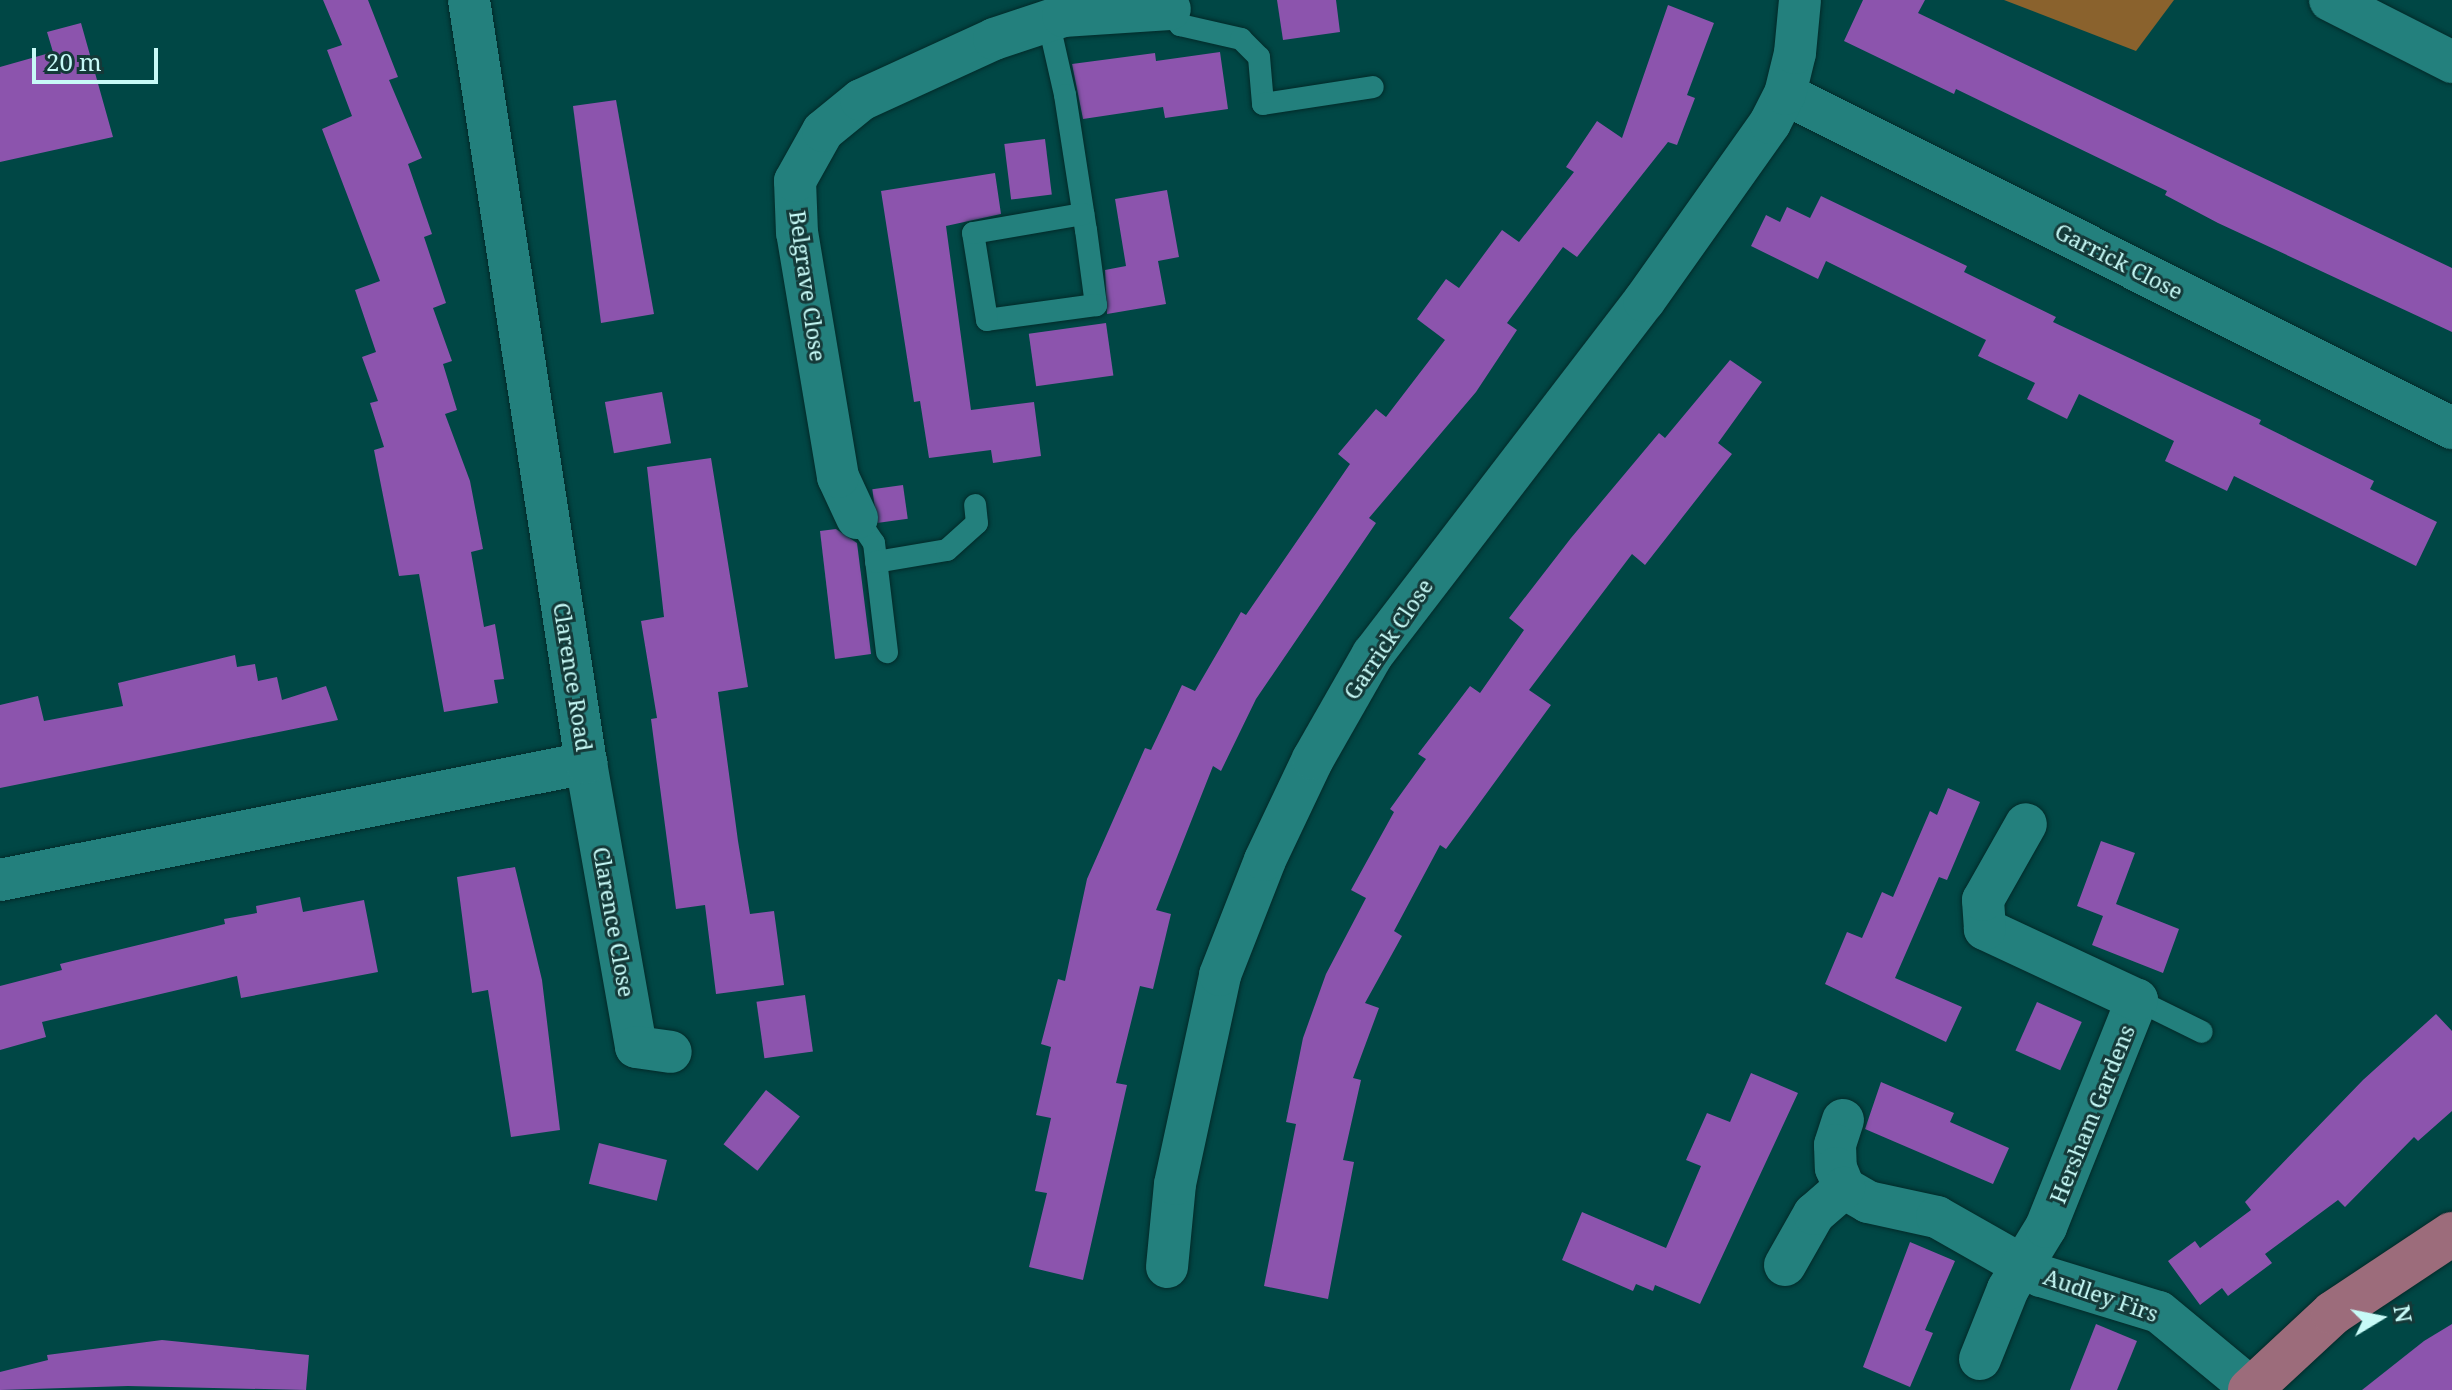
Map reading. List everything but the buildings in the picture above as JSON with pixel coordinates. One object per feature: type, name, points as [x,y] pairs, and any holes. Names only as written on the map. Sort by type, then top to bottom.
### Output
[{"type":"main road","points":[[2250,1389],[2333,1313],[2452,1234]]},
{"type":"street","name":"Clarence Road","points":[[0,880],[586,763],[469,0]]},
{"type":"street","name":"Garrick Close","points":[[1167,1267],[1175,1184],[1220,975],[1265,860],[1313,759],[1373,654],[1653,289],[1770,123],[1785,94],[1800,0]]},
{"type":"street","points":[[2330,0],[2452,62]]},
{"type":"street","name":"Belgrave Close","points":[[857,518],[838,477],[797,233],[795,181],[823,131],[861,100],[1056,12],[1170,9]]},
{"type":"street","name":"Garrick Close","points":[[1785,94],[2452,428]]},
{"type":"street","name":"Clarence Close","points":[[586,763],[636,1047],[671,1052]]},
{"type":"street","name":"Hersham Gardens","points":[[2022,1266],[2046,1227],[2137,1000],[1985,929],[1983,900],[2026,824]]},
{"type":"street","points":[[1785,1265],[1814,1214],[1844,1188],[1836,1168],[1835,1145],[1843,1120]]},
{"type":"street","name":"Audley Firs","points":[[1844,1188],[1868,1202],[1937,1217],[2022,1266],[2159,1312],[2250,1389]]},
{"type":"street","name":"Audley Firs","points":[[1980,1359],[2022,1266]]},
{"type":"lane","points":[[1170,9],[1180,25],[1241,39],[1259,57],[1263,104],[1373,87]]},
{"type":"lane","points":[[1056,12],[1096,305],[987,320],[973,233],[1083,214]]},
{"type":"lane","points":[[876,562],[947,550],[977,523],[975,505]]},
{"type":"lane","points":[[857,518],[874,543],[887,652]]},
{"type":"lane","points":[[2137,1000],[2202,1032]]},
{"type":"shaded area","points":[[2004,0],[2174,0],[2136,51]]}]
